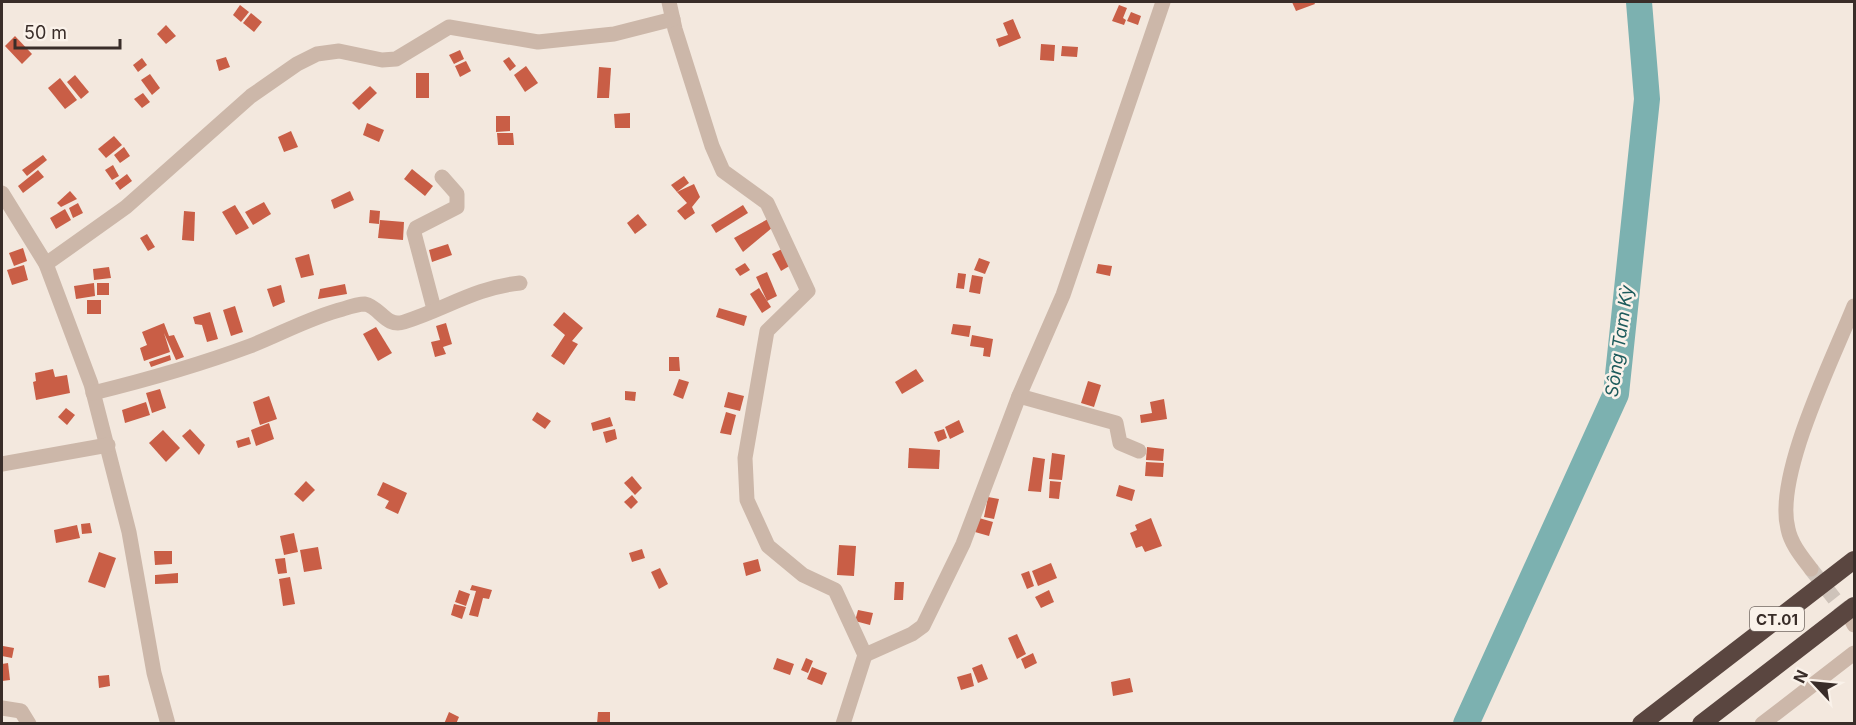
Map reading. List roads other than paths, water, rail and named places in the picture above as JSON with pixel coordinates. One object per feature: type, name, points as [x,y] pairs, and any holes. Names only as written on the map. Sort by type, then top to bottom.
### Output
[{"type":"highway","name":"CT.01","points":[[1641,723],[1854,560]]},
{"type":"highway","name":"CT.01","points":[[1701,723],[1854,617]]},
{"type":"street","points":[[669,2],[712,146],[723,171],[767,203],[808,291],[767,331],[745,458],[747,500],[768,546],[803,574],[835,590],[865,655],[843,723]]},
{"type":"street","points":[[865,655],[912,634],[923,626],[963,544],[1019,396],[1062,295],[1163,2]]},
{"type":"street","points":[[46,264],[126,207],[251,96],[289,69],[316,54],[339,51],[382,60],[396,59],[448,27],[538,42],[614,34],[673,19]]},
{"type":"street","points":[[434,309],[414,233],[416,228],[457,207],[457,194],[442,177]]},
{"type":"street","points":[[2,193],[46,264],[93,393],[129,532],[154,673],[168,723]]},
{"type":"street","points":[[93,393],[140,382],[251,346],[340,309],[368,305],[385,319],[402,323],[484,290],[520,283]]},
{"type":"street","points":[[1811,569],[1788,530],[1786,495],[1811,412],[1854,306]]},
{"type":"street","points":[[1019,396],[1116,423],[1120,443],[1139,451]]},
{"type":"street","points":[[2,464],[108,445]]},
{"type":"street","points":[[1762,723],[1854,653]]},
{"type":"street","points":[[2,708],[21,711],[29,723]]},
{"type":"waterway","name":"Sông Tam Kỳ","points":[[1466,724],[1616,394],[1647,99],[1639,2]]},
{"type":"tunnel","points":[[1811,569],[1852,621]]}]
